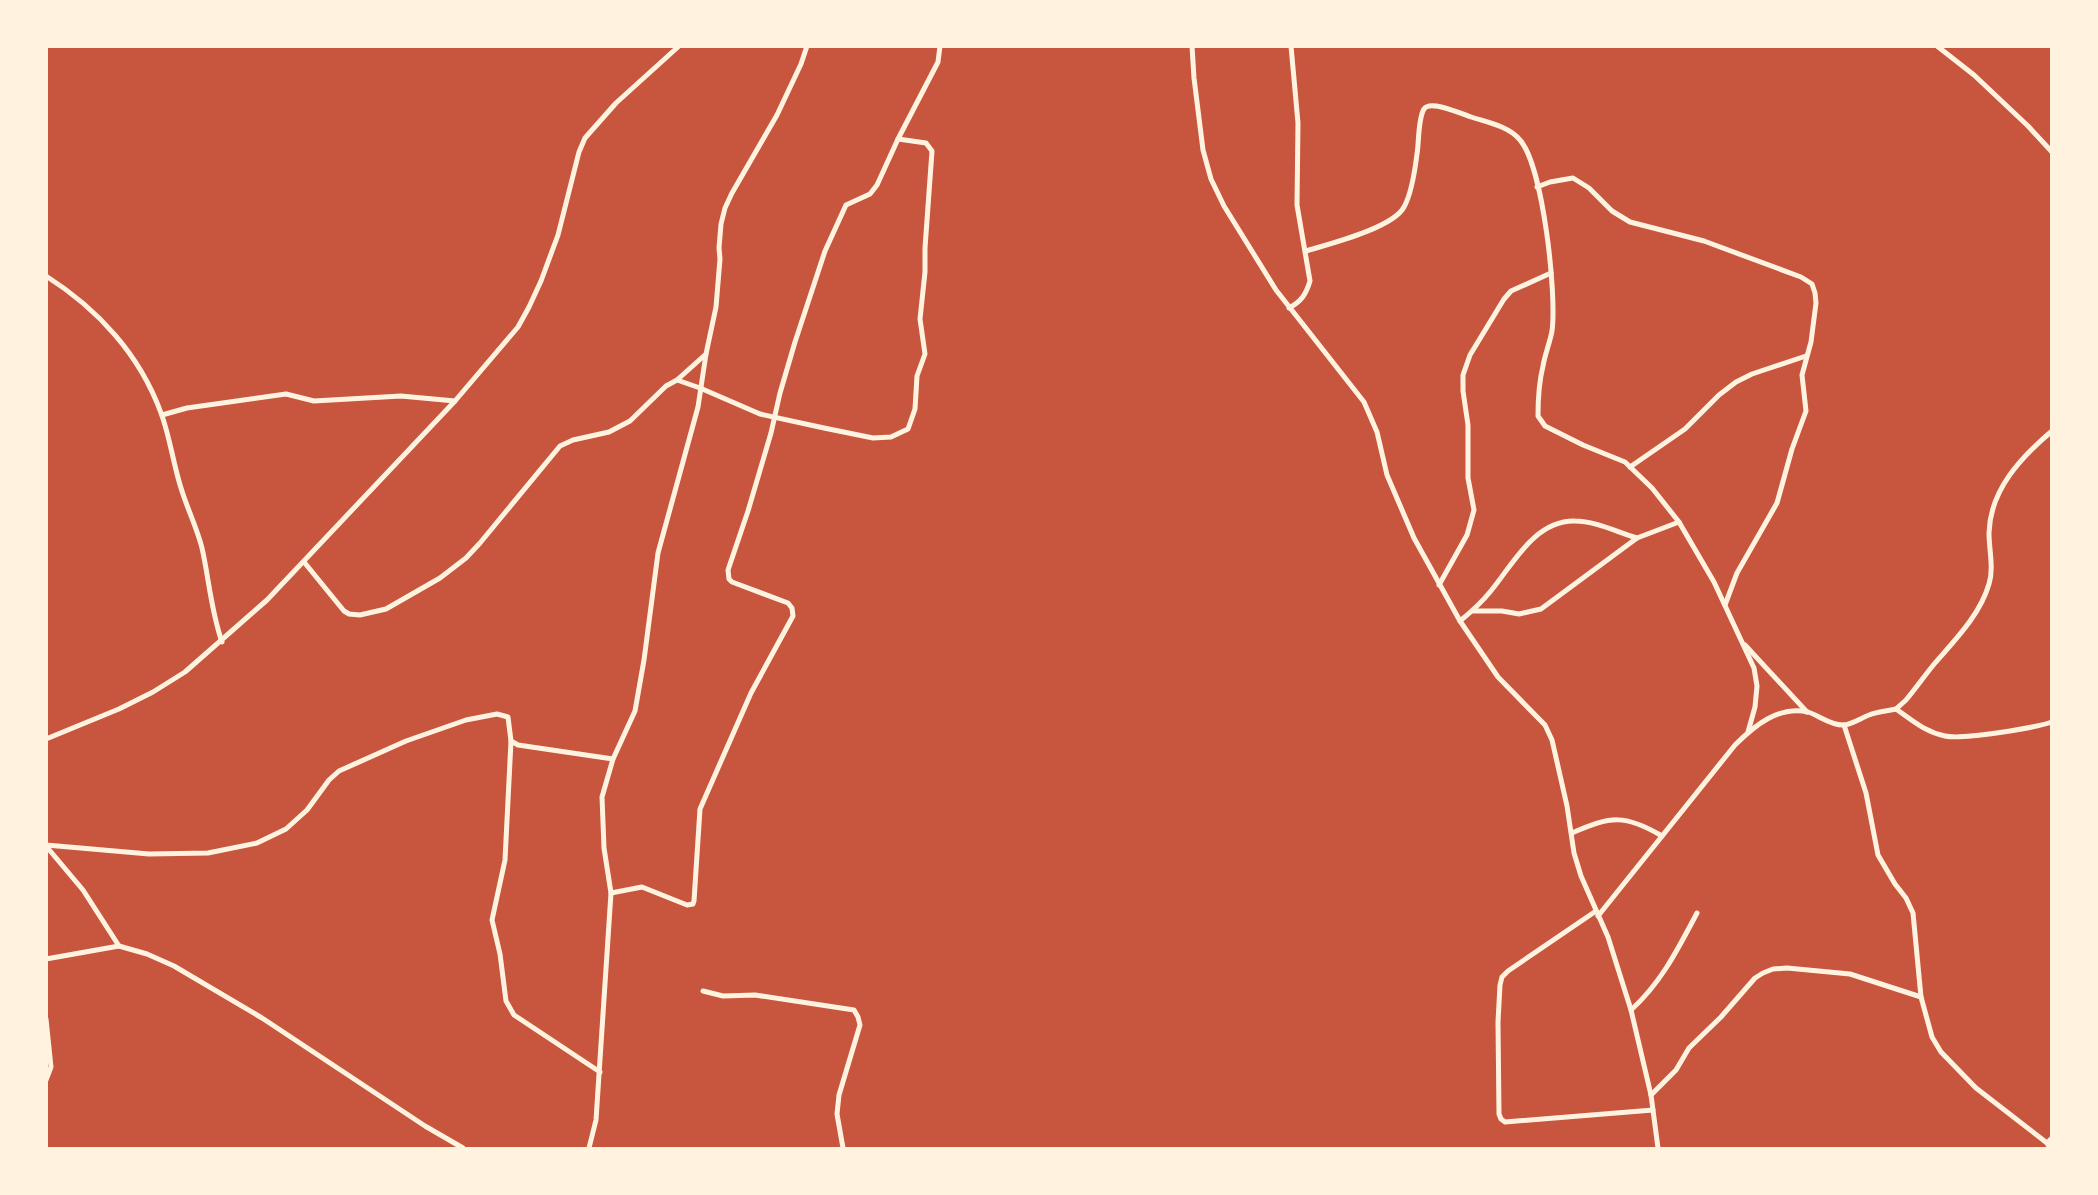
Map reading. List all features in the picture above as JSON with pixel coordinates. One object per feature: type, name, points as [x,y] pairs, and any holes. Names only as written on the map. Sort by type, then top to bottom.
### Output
[{"type":"street","points":[[46,739],[153,692],[185,672],[222,642],[304,562],[455,401],[518,327],[529,307],[558,235],[579,152],[585,138],[616,103],[679,46]]},
{"type":"street","points":[[589,1149],[596,1120],[611,893],[604,848],[602,797],[613,759],[635,711],[658,553],[698,407],[716,308],[719,240],[725,208],[777,116],[807,46]]},
{"type":"street","points":[[611,893],[642,887],[687,905],[693,904],[700,809],[751,693],[793,616],[792,608],[788,603],[732,582],[728,575],[780,393],[825,251],[838,220],[846,205],[870,194],[877,185],[938,62],[939,46]]},
{"type":"street","points":[[1192,46],[1199,121],[1208,171],[1238,232],[1289,308],[1364,402],[1377,432],[1387,475],[1414,538],[1438,585],[1498,677],[1545,725],[1552,740],[1572,833],[1574,853],[1581,876],[1608,938],[1631,1010],[1651,1095],[1658,1149]]},
{"type":"street","points":[[1289,308],[1307,292],[1310,280],[1297,205],[1298,123],[1291,46]]},
{"type":"street","points":[[1936,46],[1974,75],[2052,152]]},
{"type":"street","points":[[1306,251],[1356,237],[1399,214],[1408,198],[1417,155],[1420,124],[1426,107],[1438,106],[1492,124],[1520,139],[1530,160],[1538,187],[1553,284],[1552,331],[1542,369],[1538,416],[1545,426],[1583,445],[1618,457],[1652,488],[1679,522],[1714,582],[1754,668],[1757,686],[1755,707],[1748,732]]},
{"type":"street","points":[[677,380],[760,414],[873,438],[891,437],[908,429],[913,418],[917,376],[926,354],[920,319],[932,151],[926,143],[898,139]]},
{"type":"street","points":[[1538,187],[1550,182],[1573,178],[1589,188],[1612,211],[1630,222],[1704,241],[1801,277],[1812,284],[1816,303],[1812,342],[1802,375],[1806,411],[1792,449],[1783,488],[1737,573],[1725,606]]},
{"type":"street","points":[[1438,585],[1467,535],[1474,510],[1468,478],[1468,425],[1462,391],[1465,367],[1504,298],[1511,291],[1551,273]]},
{"type":"street","points":[[46,276],[80,299],[101,318],[118,337],[152,390],[162,415],[182,491],[202,546],[215,621],[222,642]]},
{"type":"street","points":[[304,562],[344,611],[349,614],[360,615],[386,609],[440,578],[466,558],[560,446],[620,427],[638,415],[666,386],[677,380],[706,354]]},
{"type":"street","points":[[1630,467],[1685,429],[1719,395],[1736,382],[1752,374],[1806,356]]},
{"type":"street","points":[[162,415],[187,408],[286,394],[314,401],[401,396],[455,401]]},
{"type":"street","points":[[1742,641],[1807,712],[1825,721],[1844,725],[1871,714],[1896,708],[1906,700],[1961,634],[1976,610],[1990,579],[1991,511],[2014,467],[2026,452],[2052,430]]},
{"type":"street","points":[[1460,621],[1489,594],[1526,545],[1558,523],[1574,520],[1591,523],[1637,538]]},
{"type":"street","points":[[1473,611],[1502,611],[1519,614],[1541,609],[1637,538],[1679,522]]},
{"type":"street","points":[[1896,708],[1925,730],[1947,737],[2020,729],[2052,722]]},
{"type":"street","points":[[1653,1110],[1524,1121],[1505,1122],[1501,1119],[1499,1114],[1498,1022],[1502,977],[1508,970],[1597,913],[1748,732],[1774,715],[1807,712]]},
{"type":"street","points":[[46,845],[149,854],[208,853],[257,843],[286,829],[307,810],[329,780],[339,771],[406,741],[466,720],[497,714],[508,717],[511,741],[505,860],[492,920],[500,954],[506,1001],[514,1015],[600,1072]]},
{"type":"street","points":[[1844,725],[1866,793],[1878,855],[1913,913],[1921,998],[1932,1037],[1951,1065],[1976,1088],[2048,1146],[2052,1138]]},
{"type":"street","points":[[511,741],[524,746],[613,759]]},
{"type":"street","points":[[1572,833],[1596,823],[1615,820],[1642,824],[1662,836]]},
{"type":"street","points":[[46,845],[83,890],[119,946]]},
{"type":"street","points":[[1631,1010],[1648,995],[1670,964],[1697,914]]},
{"type":"street","points":[[46,959],[119,946],[147,954],[174,966],[217,990],[424,1126],[463,1149]]},
{"type":"street","points":[[1651,1095],[1676,1070],[1689,1048],[1722,1017],[1755,978],[1773,969],[1787,968],[1850,974],[1921,998]]},
{"type":"street","points":[[704,991],[723,996],[755,995],[854,1010],[860,1025],[839,1095],[837,1114],[843,1149]]},
{"type":"street","points":[[46,1019],[51,1050],[51,1067],[46,1080]]}]
